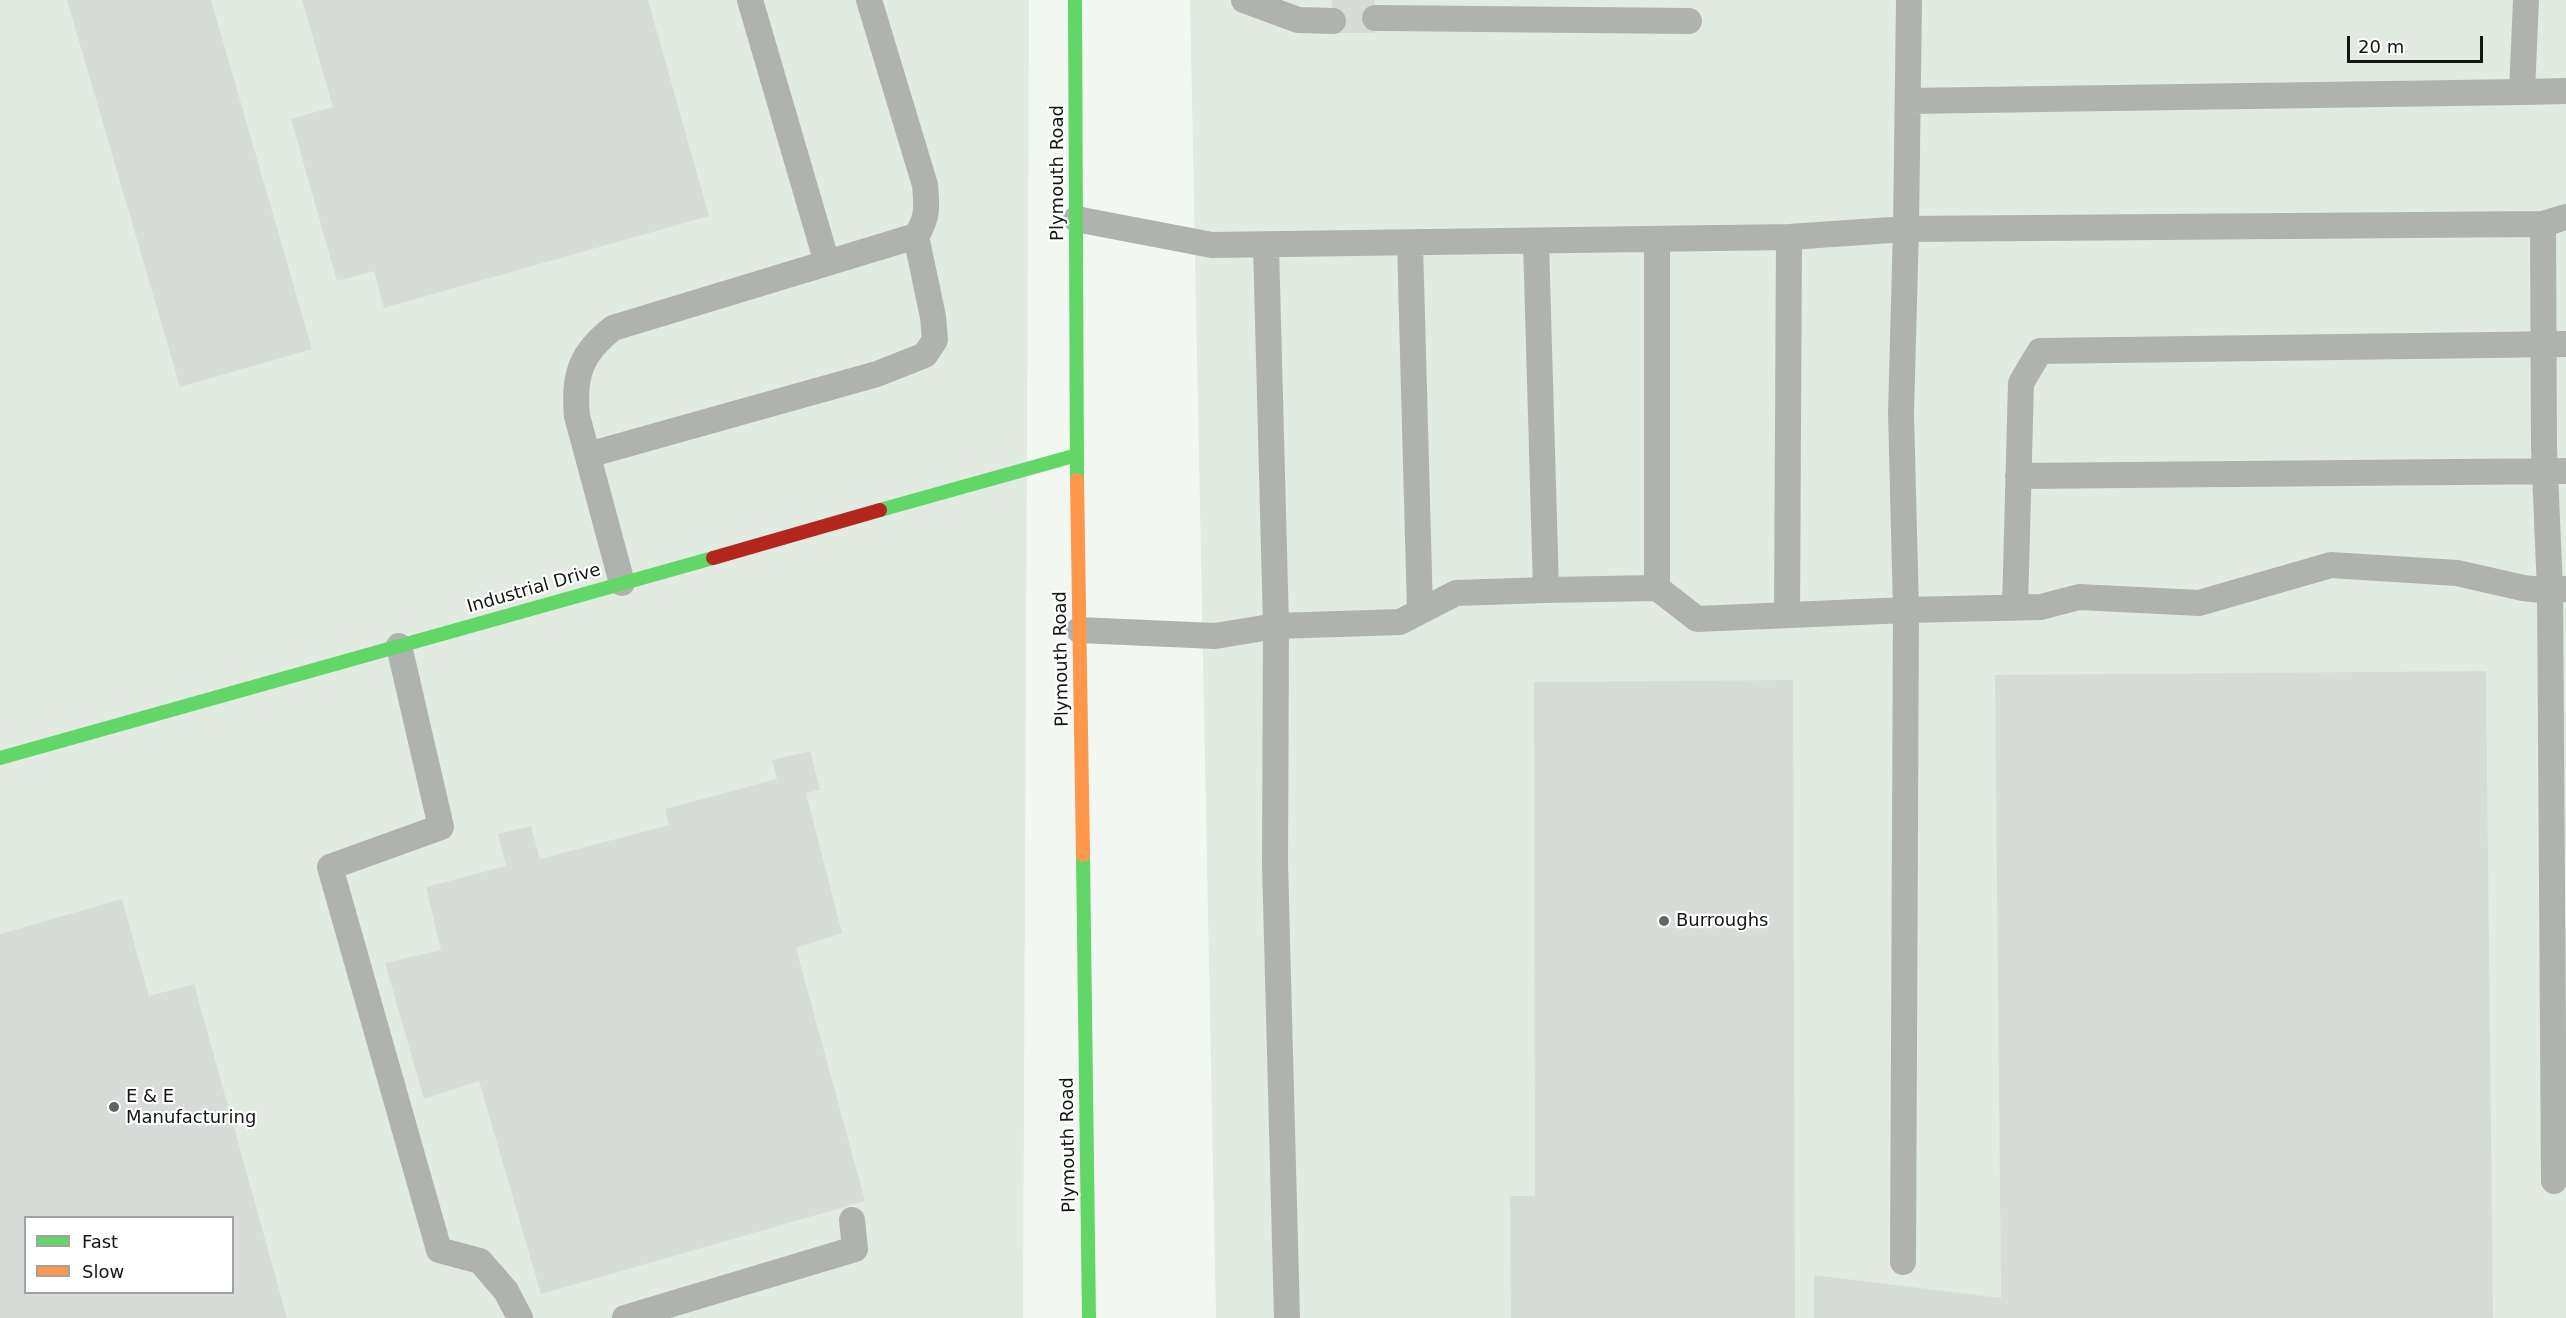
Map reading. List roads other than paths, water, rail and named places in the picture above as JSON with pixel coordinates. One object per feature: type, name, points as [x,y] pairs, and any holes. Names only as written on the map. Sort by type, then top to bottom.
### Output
[{"type":"main road","name":"Plymouth Road","points":[[1075,0],[1077,455],[1089,1318]]},
{"type":"main road","name":"Industrial Drive","points":[[0,758],[1077,455]]},
{"type":"lane","points":[[750,0],[827,263]]},
{"type":"lane","points":[[622,583],[575,397],[578,373],[592,344],[613,328],[916,236],[924,225],[927,213],[925,185],[869,0]]},
{"type":"lane","points":[[1244,0],[1298,21],[1332,21]]},
{"type":"lane","points":[[1903,1262],[1906,610],[1901,412],[1909,0]]},
{"type":"lane","points":[[2522,92],[2526,0]]},
{"type":"lane","points":[[1375,18],[1532,10],[1689,21]]},
{"type":"lane","points":[[1908,101],[2566,91]]},
{"type":"lane","points":[[1076,219],[1212,245],[1789,237],[1906,229],[2555,221],[2554,344],[2558,590],[2554,1181]]},
{"type":"lane","points":[[588,455],[877,374],[924,355],[935,340],[933,317],[916,236]]},
{"type":"lane","points":[[1787,615],[1789,237]]},
{"type":"lane","points":[[1657,239],[1658,588]]},
{"type":"lane","points":[[1536,242],[1546,590]]},
{"type":"lane","points":[[1410,243],[1420,611]]},
{"type":"lane","points":[[1266,245],[1276,626],[1275,864],[1287,1318]]},
{"type":"lane","points":[[2015,608],[2021,383],[2040,351],[2554,344]]},
{"type":"lane","points":[[2018,476],[2556,471]]},
{"type":"lane","points":[[1079,630],[1215,636],[1276,626],[1400,622],[1456,593],[1546,590],[1658,588],[1697,618],[2041,607],[2079,597],[2199,603],[2331,565],[2457,573],[2523,588],[2558,590]]},
{"type":"lane","points":[[399,646],[441,827],[330,867],[439,1250],[480,1261],[506,1291],[520,1318]]},
{"type":"lane","points":[[625,1318],[855,1249],[852,1220]]},
{"type":"place","name":"Burroughs","points":[[1664,921]]},
{"type":"place","name":"E & E Manufacturing","points":[[114,1107]]}]
